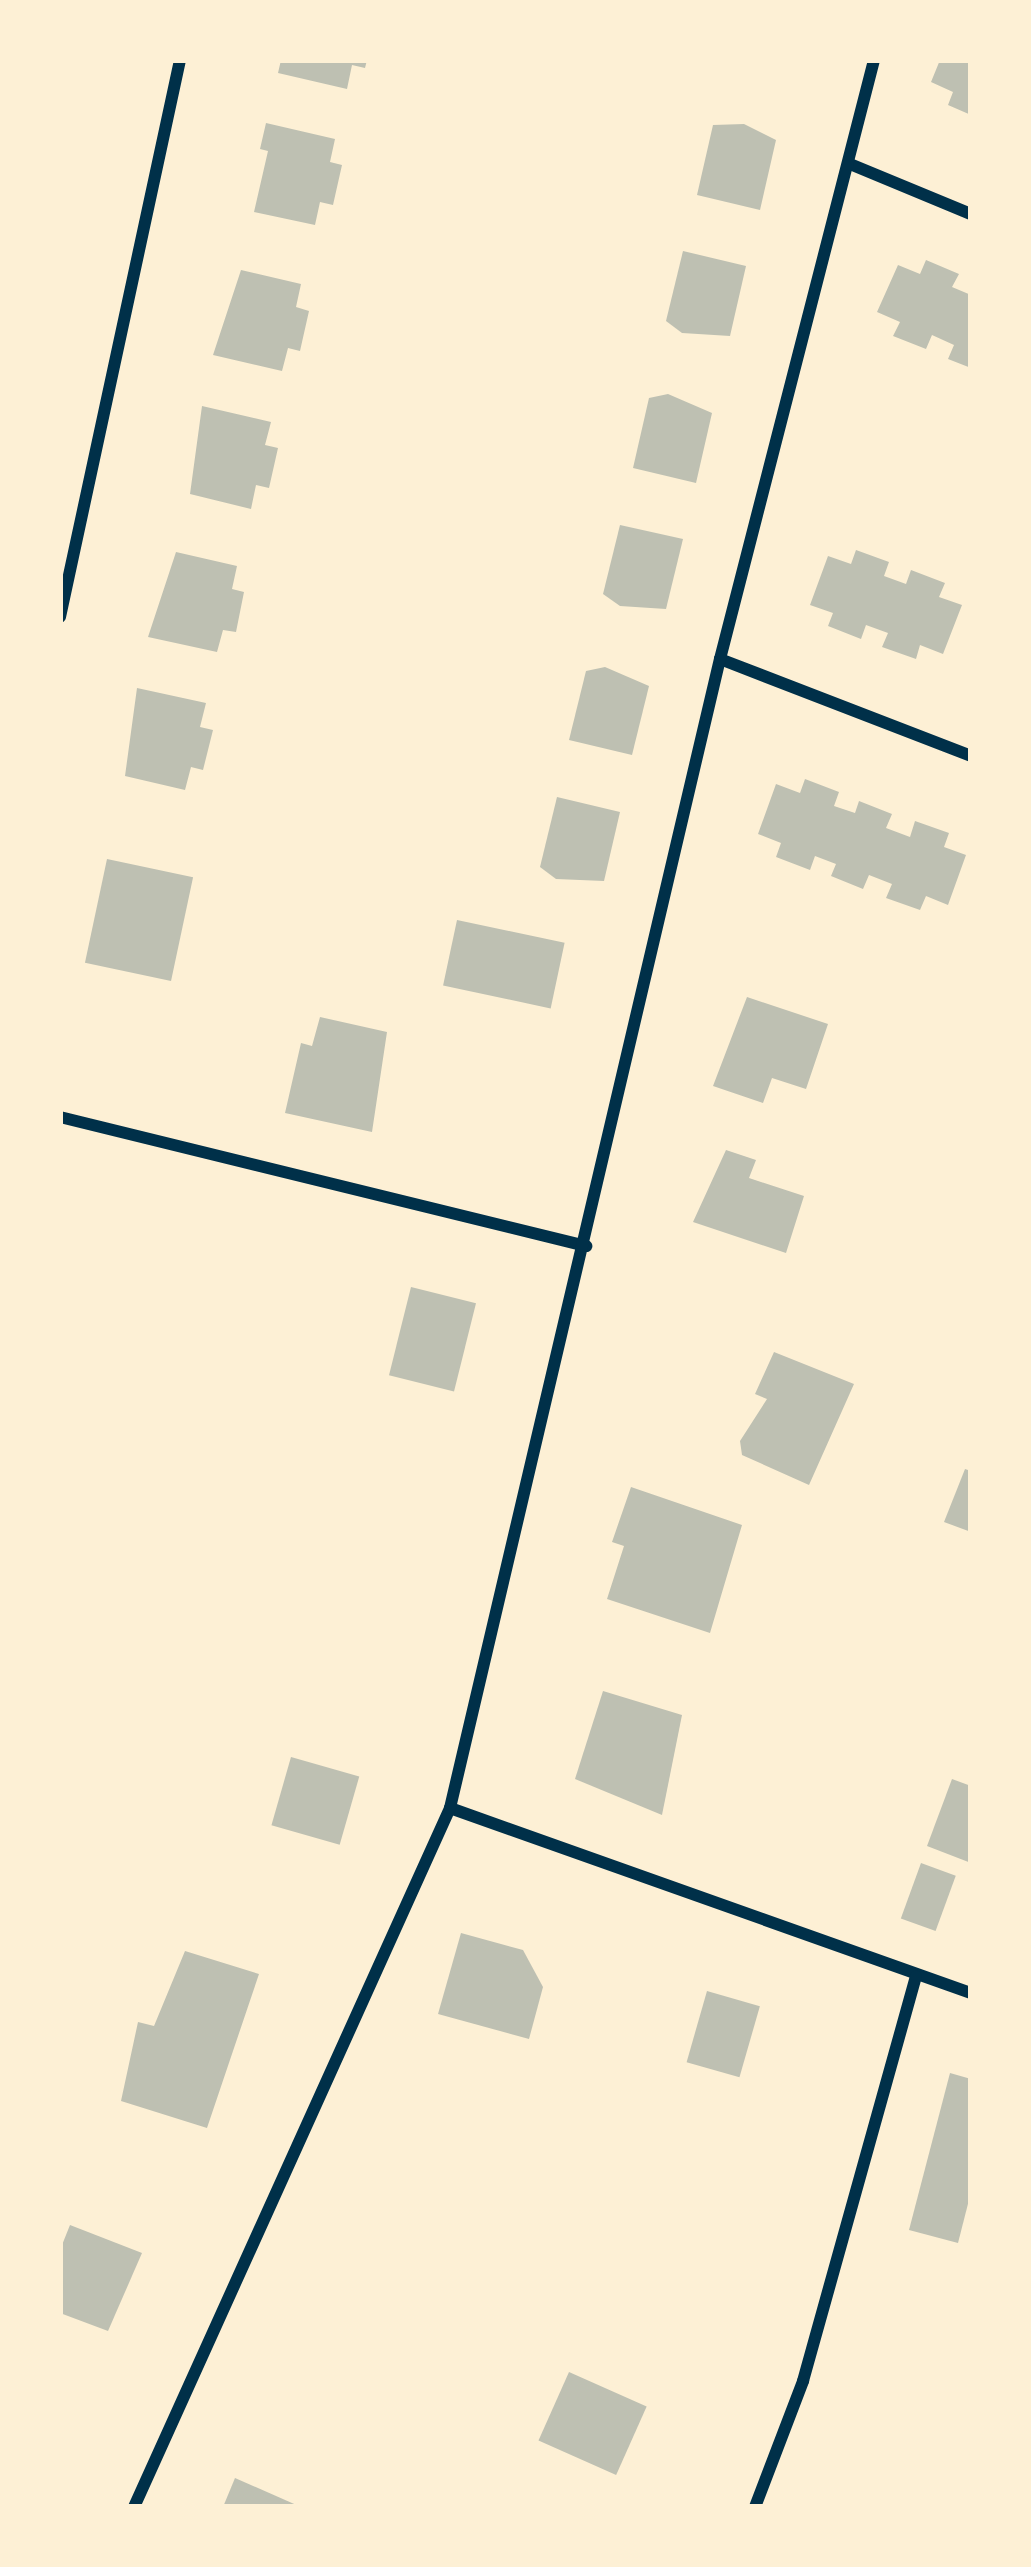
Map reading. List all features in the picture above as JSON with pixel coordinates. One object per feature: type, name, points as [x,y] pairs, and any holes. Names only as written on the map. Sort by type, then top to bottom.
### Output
[{"type":"street","points":[[60,617],[181,60]]},
{"type":"street","points":[[134,2507],[451,1808],[720,659],[874,60]]},
{"type":"street","points":[[850,164],[971,214]]},
{"type":"street","points":[[720,659],[971,755]]},
{"type":"street","points":[[60,1117],[586,1246]]},
{"type":"street","points":[[451,1808],[971,1993]]},
{"type":"street","points":[[755,2507],[803,2381],[916,1976]]},
{"type":"building","points":[[281,60],[367,60],[365,68],[352,65],[347,89],[278,73]]},
{"type":"building","points":[[940,60],[971,60],[971,115],[948,105],[953,92],[931,82]]},
{"type":"building","points":[[266,123],[335,139],[330,162],[342,165],[333,205],[320,202],[315,225],[254,212],[268,151],[260,149]]},
{"type":"building","points":[[744,124],[776,140],[760,210],[697,195],[713,125]]},
{"type":"building","points":[[683,251],[746,266],[730,336],[682,333],[666,321]]},
{"type":"building","points":[[926,260],[959,274],[952,287],[971,295],[971,368],[948,359],[954,345],[932,335],[926,349],[893,336],[900,322],[877,312],[898,265],[920,274]]},
{"type":"building","points":[[241,270],[301,284],[296,307],[309,311],[300,351],[288,348],[282,371],[213,355]]},
{"type":"building","points":[[668,394],[712,413],[696,483],[633,468],[649,398]]},
{"type":"building","points":[[202,406],[271,422],[265,445],[278,448],[269,488],[256,485],[251,509],[190,494]]},
{"type":"building","points":[[620,525],[683,539],[666,609],[620,606],[603,594]]},
{"type":"building","points":[[856,550],[889,562],[884,576],[906,584],[911,570],[945,583],[939,597],[962,605],[943,654],[920,645],[916,659],[882,647],[888,633],[866,625],[861,639],[828,626],[833,613],[810,605],[828,556],[851,564]]},
{"type":"building","points":[[176,552],[237,566],[232,589],[244,592],[236,632],[223,630],[217,652],[148,637]]},
{"type":"building","points":[[605,667],[649,686],[632,755],[569,740],[586,671]]},
{"type":"building","points":[[137,688],[206,703],[200,727],[213,730],[203,770],[191,767],[185,790],[125,776]]},
{"type":"building","points":[[805,779],[839,792],[834,806],[855,813],[859,801],[892,814],[886,828],[910,837],[915,821],[949,833],[944,847],[966,855],[948,905],[926,896],[920,910],[886,898],[892,884],[869,875],[863,889],[831,876],[836,864],[815,856],[810,870],[776,857],[781,843],[758,834],[776,784],[800,793]]},
{"type":"building","points":[[557,797],[620,812],[604,881],[556,879],[540,867]]},
{"type":"building","points":[[107,859],[193,877],[171,981],[85,963]]},
{"type":"building","points":[[457,920],[565,943],[551,1008],[443,986]]},
{"type":"building","points":[[747,997],[828,1024],[806,1089],[772,1078],[763,1103],[713,1086]]},
{"type":"building","points":[[320,1017],[387,1032],[372,1132],[285,1113],[301,1043],[312,1046]]},
{"type":"building","points":[[726,1150],[756,1160],[749,1178],[804,1196],[786,1253],[693,1222]]},
{"type":"building","points":[[411,1287],[476,1303],[454,1392],[389,1375]]},
{"type":"building","points":[[774,1352],[854,1384],[809,1485],[742,1455],[740,1441],[767,1399],[755,1394]]},
{"type":"building","points":[[965,1469],[971,1471],[971,1532],[944,1522]]},
{"type":"building","points":[[631,1487],[742,1525],[710,1633],[607,1599],[624,1546],[612,1542]]},
{"type":"building","points":[[603,1691],[682,1715],[662,1815],[575,1779]]},
{"type":"building","points":[[291,1757],[359,1777],[340,1845],[271,1825]]},
{"type":"building","points":[[952,1779],[971,1786],[971,1863],[927,1846]]},
{"type":"building","points":[[921,1863],[956,1876],[936,1931],[901,1918]]},
{"type":"building","points":[[461,1933],[523,1950],[543,1987],[529,2039],[438,2014]]},
{"type":"building","points":[[185,1951],[259,1974],[207,2128],[121,2101],[138,2022],[154,2026]]},
{"type":"building","points":[[707,1991],[760,2006],[739,2077],[687,2062]]},
{"type":"building","points":[[950,2073],[971,2079],[971,2192],[958,2243],[909,2230]]},
{"type":"building","points":[[70,2225],[142,2253],[108,2331],[60,2313],[60,2250]]},
{"type":"building","points":[[569,2372],[647,2407],[616,2475],[538,2441]]},
{"type":"building","points":[[235,2478],[301,2507],[223,2507]]}]
